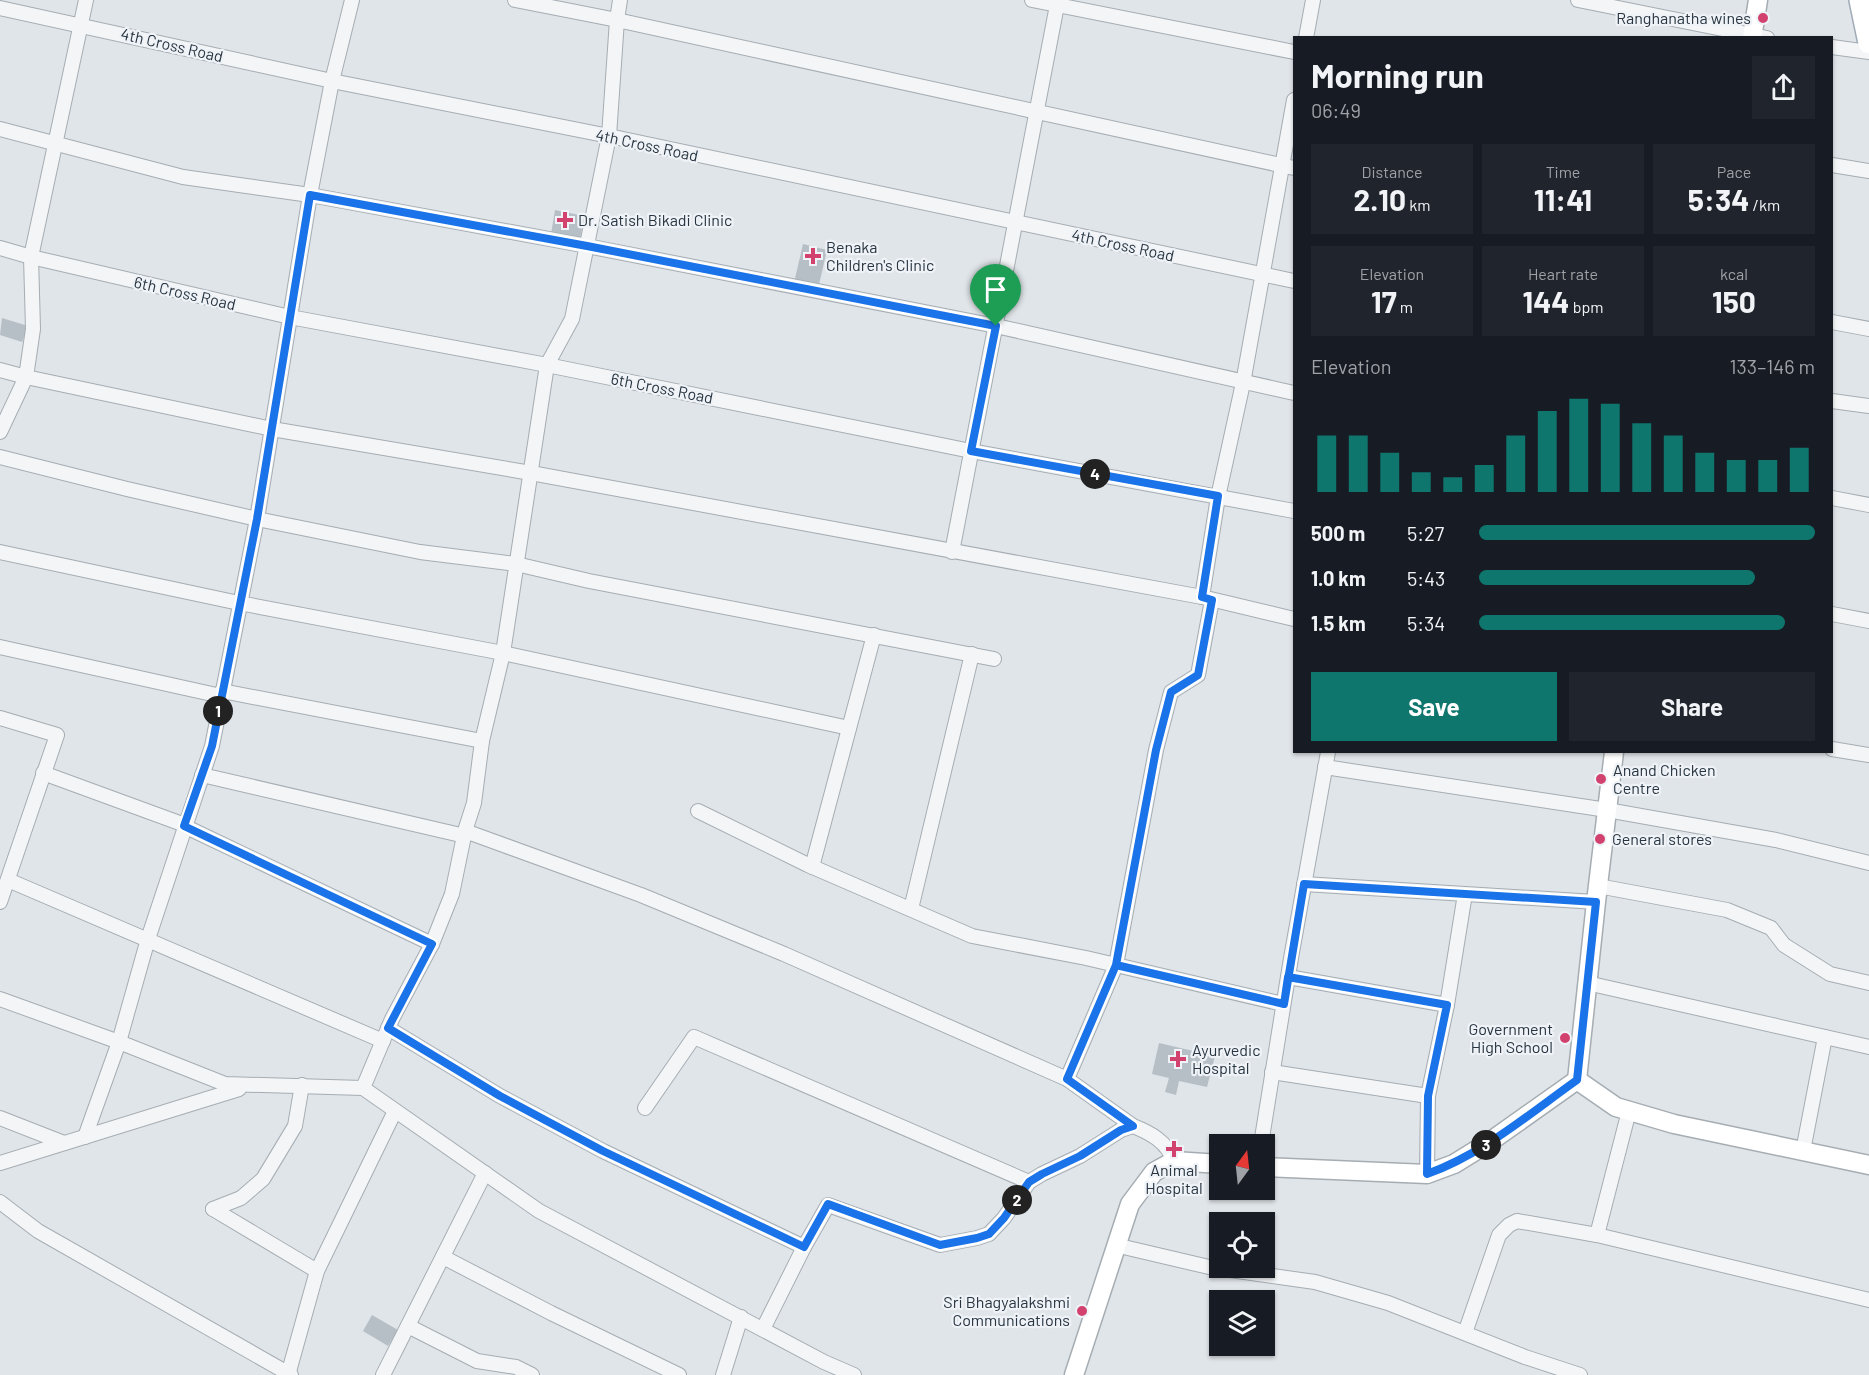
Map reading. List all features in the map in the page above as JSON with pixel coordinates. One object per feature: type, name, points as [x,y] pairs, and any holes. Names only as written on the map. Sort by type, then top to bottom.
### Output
[{"type":"main road","points":[[1860,0],[1869,43]]},
{"type":"street","points":[[0,432],[26,377],[33,329],[31,257],[86,0]]},
{"type":"street","points":[[85,1137],[119,1041],[148,939],[212,746],[257,519],[310,195],[332,81],[352,0]]},
{"type":"street","points":[[514,0],[617,20],[1289,167]]},
{"type":"street","points":[[363,1088],[385,1034],[432,944],[452,894],[474,802],[482,741],[503,653],[547,365],[572,319],[609,136],[620,0]]},
{"type":"street","points":[[1032,0],[1057,3],[1293,52]]},
{"type":"street","points":[[1306,36],[1313,0]]},
{"type":"street","points":[[1578,0],[1752,36]]},
{"type":"street","points":[[1757,36],[1758,0]]},
{"type":"street","points":[[952,552],[1057,3]]},
{"type":"street","name":"4th Cross Road","points":[[0,8],[332,81],[609,136],[1293,281]]},
{"type":"street","points":[[1833,47],[1869,52]]},
{"type":"street","points":[[1067,1079],[1116,965],[1156,750],[1171,692],[1198,675],[1218,496],[1289,167],[1293,113]]},
{"type":"street","points":[[0,129],[183,177],[310,195],[587,246],[996,326],[1293,393]]},
{"type":"street","points":[[1833,165],[1869,171]]},
{"type":"street","name":"6th Cross Road","points":[[0,248],[290,317],[547,365],[971,451],[1293,512]]},
{"type":"street","points":[[1833,322],[1869,329]]},
{"type":"street","points":[[0,370],[272,429],[531,473],[1207,599],[1293,619]]},
{"type":"street","points":[[1833,401],[1869,406]]},
{"type":"street","points":[[0,457],[257,519],[420,552],[516,564],[589,581],[994,659]]},
{"type":"street","points":[[1833,498],[1869,505]]},
{"type":"street","points":[[0,552],[239,603],[503,653],[849,728]]},
{"type":"street","points":[[1833,614],[1869,621]]},
{"type":"street","points":[[813,867],[874,636]]},
{"type":"street","points":[[0,647],[221,694],[482,741]]},
{"type":"street","points":[[911,909],[972,654]]},
{"type":"street","points":[[0,718],[57,735],[0,902]]},
{"type":"street","points":[[1833,749],[1869,755]]},
{"type":"street","points":[[1263,1134],[1328,753]]},
{"type":"street","points":[[1275,1167],[1427,1174],[1454,1164],[1488,1143],[1577,1080],[1614,753]]},
{"type":"street","points":[[1326,767],[1607,810],[1776,840],[1869,863]]},
{"type":"street","points":[[43,773],[185,826],[432,944]]},
{"type":"street","points":[[202,775],[465,833],[642,896],[784,954],[1067,1079],[1133,1126],[1152,1133],[1170,1152],[1174,1161]]},
{"type":"street","points":[[698,812],[813,867],[972,936],[1116,965],[1284,1004]]},
{"type":"street","points":[[8,880],[385,1034],[603,1151],[804,1247]]},
{"type":"street","points":[[1304,884],[1465,894],[1597,894],[1727,910],[1772,928],[1784,945],[1830,974],[1869,983]]},
{"type":"street","points":[[1427,1174],[1428,1096],[1447,1005],[1465,894]]},
{"type":"street","points":[[1288,977],[1447,1005]]},
{"type":"street","points":[[1587,983],[1869,1047]]},
{"type":"street","points":[[0,999],[119,1041],[225,1084],[363,1088],[539,1211],[824,1362],[854,1375]]},
{"type":"street","points":[[645,1108],[694,1037],[1029,1182]]},
{"type":"street","points":[[1803,1151],[1825,1037]]},
{"type":"street","points":[[1272,1072],[1428,1096]]},
{"type":"street","points":[[1577,1080],[1616,1107],[1629,1111],[1674,1124],[1869,1165]]},
{"type":"street","points":[[0,1163],[252,1084]]},
{"type":"street","points":[[302,1085],[295,1126],[263,1179],[241,1198],[213,1209],[317,1270]]},
{"type":"street","points":[[1597,1235],[1629,1111]]},
{"type":"street","points":[[0,1202],[38,1231],[289,1375],[317,1270],[396,1112]]},
{"type":"street","points":[[0,1118],[64,1143]]},
{"type":"street","points":[[764,1329],[828,1204],[940,1245],[977,1238],[989,1234],[1004,1218],[1029,1182],[1080,1156],[1121,1130],[1133,1126]]},
{"type":"street","points":[[1074,1375],[1130,1204],[1154,1172],[1174,1161],[1209,1163]]},
{"type":"street","points":[[383,1375],[485,1173]]},
{"type":"street","points":[[1465,1333],[1499,1235],[1517,1221],[1597,1235],[1869,1300]]},
{"type":"street","points":[[1115,1245],[1209,1267],[1315,1282],[1388,1303],[1525,1357],[1580,1375]]},
{"type":"street","points":[[442,1257],[679,1375]]},
{"type":"street","points":[[723,1375],[741,1317]]},
{"type":"street","points":[[408,1326],[477,1361],[516,1367],[532,1375]]},
{"type":"building","points":[[555,210],[584,216],[580,239],[551,234]]},
{"type":"building","points":[[803,244],[827,250],[818,289],[794,283]]},
{"type":"building","points":[[2,318],[28,326],[22,342],[0,335]]},
{"type":"building","points":[[1159,1043],[1215,1056],[1207,1087],[1179,1081],[1176,1095],[1165,1092],[1169,1078],[1152,1074]]},
{"type":"building","points":[[372,1315],[398,1330],[388,1346],[363,1331]]},
{"type":"place","name":"Ranghanatha wines","points":[[1763,18]]},
{"type":"place","name":"Dr. Satish Bikadi Clinic","points":[[565,220]]},
{"type":"place","name":"Benaka Children's Clinic","points":[[813,256]]},
{"type":"place","name":"Anand Chicken Centre","points":[[1601,779]]},
{"type":"place","name":"General stores","points":[[1600,839]]},
{"type":"place","name":"Government High School","points":[[1565,1038]]},
{"type":"place","name":"Ayurvedic Hospital","points":[[1178,1059]]},
{"type":"place","name":"Animal Hospital","points":[[1174,1149]]},
{"type":"place","name":"Sri Bhagyalakshmi Communications","points":[[1082,1311]]},
{"type":"route","points":[[996,326],[587,246],[310,195],[257,519],[212,746],[184,826],[432,944],[388,1028],[500,1096],[603,1151],[804,1247],[828,1204],[940,1245],[989,1234],[1004,1218],[1029,1182],[1080,1156],[1121,1130],[1133,1126],[1067,1079],[1116,965],[1284,1004],[1288,977],[1304,884],[1596,902],[1577,1080],[1488,1143],[1454,1164],[1427,1174],[1428,1096],[1447,1005],[1288,977],[1284,1004],[1200,984],[1116,965],[1156,750],[1171,692],[1198,675],[1212,600],[1202,597],[1218,496],[971,451],[996,326]]}]
